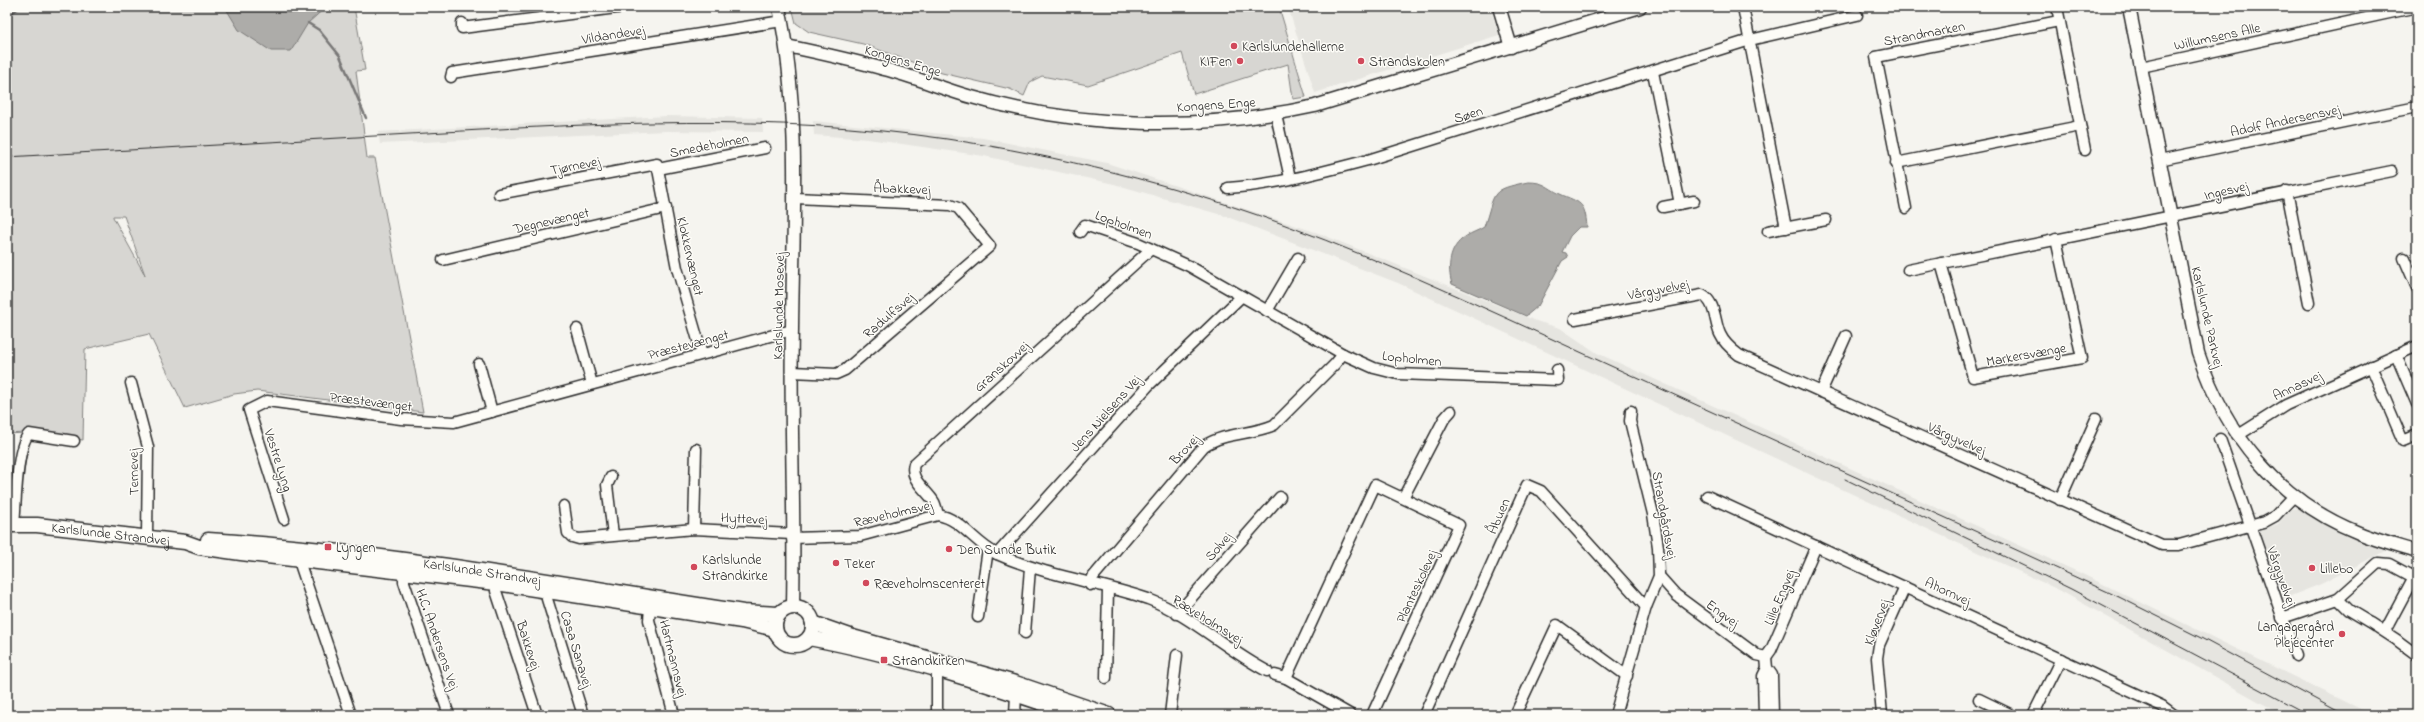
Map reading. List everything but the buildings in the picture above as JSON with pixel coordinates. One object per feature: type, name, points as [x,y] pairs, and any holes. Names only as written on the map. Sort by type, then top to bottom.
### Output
[{"type":"main road","name":"Karlslunde Strandvej","points":[[10,521],[185,542],[199,547],[496,583],[742,622],[775,630]]},
{"type":"main road","name":"Karlslunde Strandvej","points":[[185,542],[200,540],[246,542],[430,564],[743,612],[778,614]]},
{"type":"main road","points":[[813,623],[809,638],[798,645],[787,644],[781,641],[775,630],[778,614],[793,606],[804,609],[813,623],[856,638],[1015,683],[1109,715]]},
{"type":"main road","points":[[809,638],[838,644],[937,670],[1016,694],[1077,715]]},
{"type":"street","points":[[462,23],[462,28],[624,7]]},
{"type":"street","name":"Karlslunde Mosevej","points":[[779,7],[787,46],[794,120],[795,198],[792,330],[793,606]]},
{"type":"street","points":[[1499,7],[1511,47]]},
{"type":"street","name":"Kongens Enge","points":[[787,46],[885,69],[968,96],[1083,120],[1145,123],[1210,121],[1276,115],[1328,103],[1640,7]]},
{"type":"street","points":[[1743,7],[1786,228]]},
{"type":"street","points":[[2057,7],[2085,150]]},
{"type":"street","name":"Karlslunde Parkvej","points":[[2129,7],[2198,353],[2212,392],[2237,436],[2274,480],[2294,496],[2326,517],[2359,533],[2417,552]]},
{"type":"street","name":"Willumsens Alle","points":[[2141,67],[2417,7]]},
{"type":"street","name":"Søen","points":[[1228,188],[1290,178],[1368,160],[1653,72],[1750,40],[1857,15]]},
{"type":"street","name":"Strandmarken","points":[[1906,208],[1876,57],[2059,20]]},
{"type":"street","name":"Vildandevej","points":[[451,77],[452,73],[782,21]]},
{"type":"street","points":[[1653,72],[1680,204]]},
{"type":"street","name":"Adolf Andersensvej","points":[[2159,160],[2417,107]]},
{"type":"street","points":[[1276,115],[1290,178]]},
{"type":"street","points":[[1896,163],[2080,126]]},
{"type":"street","name":"Smedeholmen","points":[[657,166],[765,148]]},
{"type":"street","name":"Tjørnevej","points":[[499,194],[657,166]]},
{"type":"street","name":"Klokkervænget","points":[[657,166],[677,268],[702,354]]},
{"type":"street","name":"Ingesvej","points":[[2171,217],[2286,191],[2392,171]]},
{"type":"street","points":[[2286,191],[2309,303]]},
{"type":"street","name":"Åbakkevej","points":[[795,198],[950,204],[958,208],[990,246]]},
{"type":"street","points":[[1663,207],[1694,201]]},
{"type":"street","name":"Degnevænget","points":[[443,260],[666,208]]},
{"type":"street","points":[[1908,270],[2171,217]]},
{"type":"street","points":[[1768,231],[1826,220]]},
{"type":"street","name":"Lopholmen","points":[[1080,232],[1085,224],[1151,249],[1189,266],[1342,354],[1374,368],[1398,374],[1558,380],[1558,370]]},
{"type":"street","name":"Markersvænge","points":[[1941,263],[1973,377],[2082,358],[2056,239]]},
{"type":"street","name":"Radulfsvej","points":[[792,372],[836,374],[845,370],[990,246]]},
{"type":"street","name":"Granskovvej","points":[[938,515],[934,503],[915,478],[913,472],[914,464],[1151,249]]},
{"type":"street","points":[[1268,311],[1298,258]]},
{"type":"street","points":[[2404,258],[2417,288]]},
{"type":"street","name":"Vårgyvelvej","points":[[1575,319],[1702,295],[1710,301],[1720,334],[1739,355],[2060,500],[2162,544],[2179,546],[2250,527],[2275,516],[2294,496]]},
{"type":"street","name":"Jens Nielsens Vej","points":[[997,554],[1148,385],[1241,297]]},
{"type":"street","points":[[577,329],[592,384]]},
{"type":"street","name":"Præstevænget","points":[[248,410],[267,401],[401,419],[454,422],[792,330]]},
{"type":"street","points":[[1822,392],[1846,336]]},
{"type":"street","name":"Annasvej","points":[[2237,436],[2286,405],[2417,346]]},
{"type":"street","name":"Brovej","points":[[1090,585],[1093,577],[1204,446],[1221,437],[1264,429],[1274,425],[1335,364],[1342,354]]},
{"type":"street","points":[[2396,355],[2417,404]]},
{"type":"street","points":[[479,364],[492,412]]},
{"type":"street","points":[[2371,366],[2403,441],[2417,435]]},
{"type":"street","name":"Ternevej","points":[[131,383],[148,447],[147,537]]},
{"type":"street","name":"Vestre Lyng","points":[[248,410],[284,520]]},
{"type":"street","points":[[1403,498],[1444,419],[1451,411]]},
{"type":"street","name":"Strandgårdsvej","points":[[1615,715],[1646,606],[1660,576],[1658,547],[1653,514],[1630,421],[1631,411]]},
{"type":"street","points":[[2060,500],[2096,419]]},
{"type":"street","points":[[10,521],[25,437],[29,434],[74,441]]},
{"type":"street","name":"Vårgyvelvej","points":[[2220,439],[2296,656]]},
{"type":"street","points":[[694,529],[696,449]]},
{"type":"street","points":[[611,477],[607,485],[613,535]]},
{"type":"street","name":"Planteskolevej","points":[[1286,678],[1375,485],[1459,525],[1372,715]]},
{"type":"street","name":"Åbuen","points":[[1424,715],[1527,485],[1541,492],[1646,606]]},
{"type":"street","name":"Ahornvej","points":[[1707,496],[2162,706],[2174,715]]},
{"type":"street","name":"Solvej","points":[[1177,614],[1280,497]]},
{"type":"street","name":"Hyttevej","points":[[564,506],[568,533],[572,537],[694,529],[792,536]]},
{"type":"street","name":"Ræveholmsvej","points":[[792,536],[860,536],[938,515],[949,517],[988,549],[1030,568],[1149,600],[1177,614],[1246,660],[1271,673],[1286,678],[1351,715]]},
{"type":"street","name":"Lille Engvej","points":[[1766,657],[1771,650],[1816,546]]},
{"type":"street","points":[[978,617],[988,549]]},
{"type":"street","points":[[301,560],[301,567],[351,715]]},
{"type":"street","points":[[2282,618],[2338,599],[2378,563],[2389,564],[2416,576],[2385,632]]},
{"type":"street","points":[[1025,633],[1030,568]]},
{"type":"street","name":"H.C. Andersens Vej","points":[[404,571],[404,582],[449,715]]},
{"type":"street","name":"Engvej","points":[[1660,576],[1676,595],[1757,655],[1766,657]]},
{"type":"street","name":"Bakkevej","points":[[496,583],[496,591],[538,715]]},
{"type":"street","name":"Kløvervej","points":[[1882,715],[1877,658],[1879,645],[1905,587]]},
{"type":"street","points":[[1106,678],[1108,588]]},
{"type":"street","name":"Casa Sanavej","points":[[548,591],[547,599],[583,715]]},
{"type":"street","points":[[2338,599],[2349,610],[2398,640],[2417,655]]},
{"type":"street","name":"Hartmannsvej","points":[[650,608],[649,620],[674,715]]},
{"type":"street","points":[[1515,715],[1557,625],[1627,676]]},
{"type":"street","points":[[1170,715],[1177,655]]},
{"type":"street","points":[[1766,657],[1767,668],[1772,675],[1773,715]]},
{"type":"street","points":[[2033,715],[2061,659]]},
{"type":"street","points":[[1764,715],[1763,676],[1767,668]]},
{"type":"street","points":[[937,670],[938,715]]},
{"type":"street","points":[[1015,715],[1016,694]]},
{"type":"street","points":[[1979,699],[2012,715]]},
{"type":"shaded area","points":[[7,7],[354,7],[365,70],[356,71],[367,158],[375,158],[423,412],[257,391],[234,394],[185,408],[149,334],[85,349],[83,440],[25,433],[7,434]],"holes":[[[124,216],[145,275],[113,217]]]},
{"type":"shaded area","points":[[225,7],[326,7],[308,23],[291,51],[271,51],[239,30]]},
{"type":"shaded area","points":[[792,7],[1279,7],[1306,97],[1293,99],[1288,64],[1194,94],[1182,53],[1088,85],[1042,76],[1030,82],[1024,96],[1010,89],[942,73],[863,44],[809,32],[796,23]]},
{"type":"shaded area","name":"Strandskolen","points":[[1288,7],[1490,7],[1499,35],[1315,93]]},
{"type":"shaded area","points":[[667,116],[762,118],[763,132],[666,131],[380,144],[378,132]]},
{"type":"shaded area","points":[[813,121],[983,138],[1107,163],[1318,233],[1539,322],[1560,328],[1597,353],[2078,572],[2373,715],[2283,715],[2059,590],[1398,283],[1225,216],[1114,184],[984,156],[868,139],[814,135]]},
{"type":"shaded area","points":[[1528,182],[1545,185],[1580,204],[1585,212],[1587,227],[1579,227],[1570,236],[1562,252],[1566,253],[1568,257],[1562,261],[1538,306],[1526,316],[1452,284],[1450,278],[1450,265],[1453,252],[1460,241],[1484,227],[1496,194],[1506,187]]},
{"type":"shaded area","name":"Lillebo","points":[[2299,508],[2341,534],[2385,551],[2321,584],[2283,599],[2259,531],[2278,524],[2291,509]]},
{"type":"waterway","points":[[7,16],[20,7]]},
{"type":"waterway","points":[[308,23],[319,30],[340,56],[366,118]]},
{"type":"tram line","points":[[7,157],[493,129],[687,122],[752,123],[881,131],[947,139],[1074,163],[1157,184],[1239,209],[1325,240],[1415,277],[2119,597],[2201,638],[2345,715]]},
{"type":"tram line","points":[[1845,479],[2071,589],[2309,715]]},
{"type":"place","name":"Karlslundehallerne","points":[[1234,46]]},
{"type":"place","name":"KIFen","points":[[1240,61]]},
{"type":"place","name":"Strandskolen","points":[[1361,61]]},
{"type":"place","name":"Lyngen","points":[[328,547]]},
{"type":"place","name":"Den Sunde Butik","points":[[949,549]]},
{"type":"place","name":"Teker","points":[[836,563]]},
{"type":"place","name":"Karlslunde Strandkirke","points":[[694,567]]},
{"type":"place","name":"Lillebo","points":[[2312,568]]},
{"type":"place","name":"Ræveholmscenteret","points":[[866,583]]},
{"type":"place","name":"Langagergård Plejecenter","points":[[2342,634]]},
{"type":"place","name":"Strandkirken","points":[[884,660]]}]
